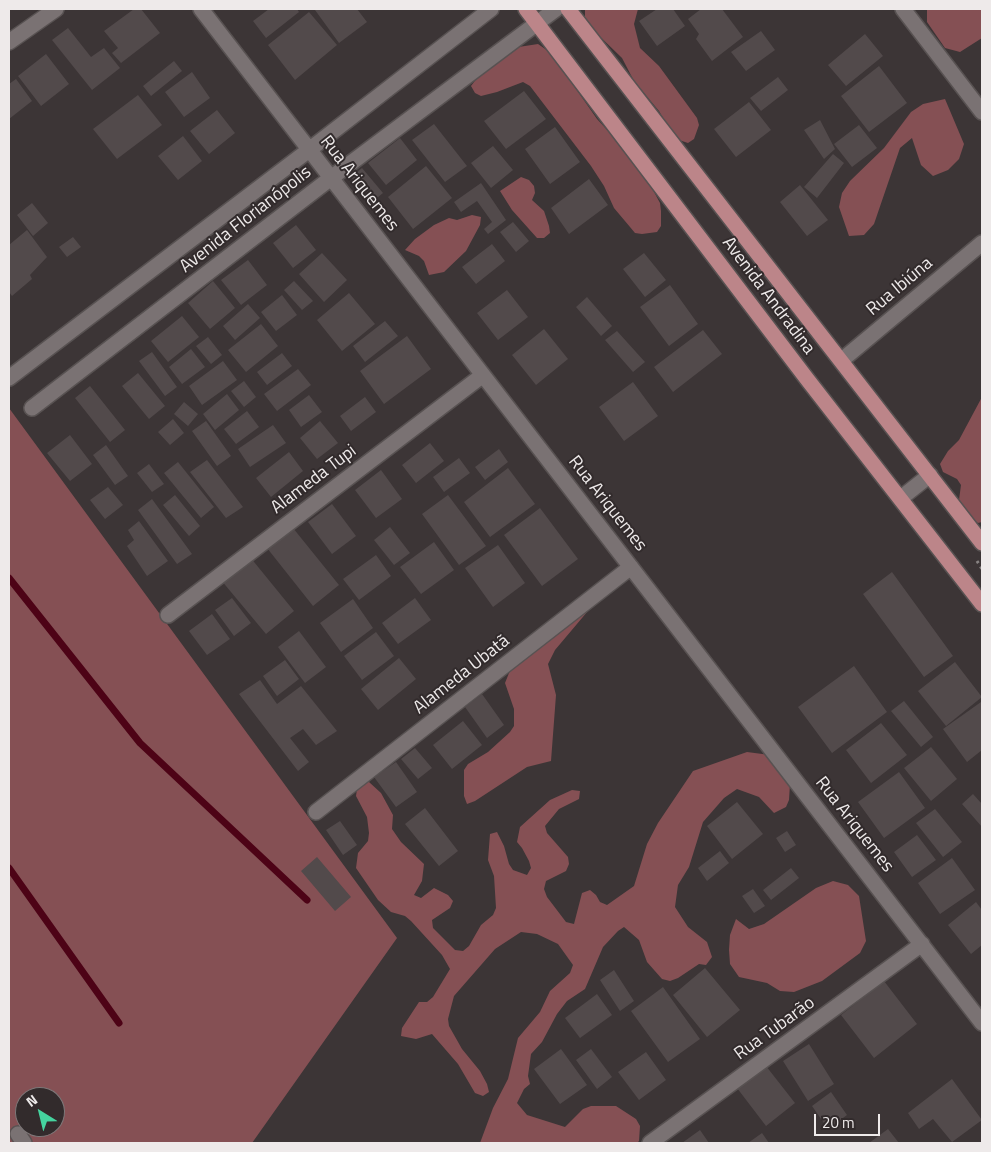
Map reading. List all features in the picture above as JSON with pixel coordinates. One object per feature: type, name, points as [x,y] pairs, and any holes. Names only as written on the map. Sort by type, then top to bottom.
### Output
[{"type":"main road","name":"Avenida Andradina","points":[[526,9],[807,379],[982,604]]},
{"type":"main road","name":"Avenida Andradina","points":[[568,9],[842,360],[982,544]]},
{"type":"street","points":[[9,42],[56,9]]},
{"type":"street","name":"Rua Ariquemes","points":[[201,9],[982,1023]]},
{"type":"street","name":"Avenida Florianópolis","points":[[9,378],[310,150],[491,9]]},
{"type":"street","name":"Avenida Florianópolis","points":[[32,408],[331,178],[556,9]]},
{"type":"street","points":[[903,9],[982,112]]},
{"type":"street","name":"Rua Ibiúna","points":[[842,360],[982,243]]},
{"type":"street","name":"Alameda Tupi","points":[[168,615],[483,375]]},
{"type":"street","points":[[901,498],[930,475]]},
{"type":"street","name":"Alameda Ubatã","points":[[316,812],[631,567]]},
{"type":"street","name":"Rua Tubarão","points":[[650,1143],[922,944]]},
{"type":"shaded area","points":[[585,9],[638,9],[634,24],[640,48],[659,66],[697,118],[699,125],[694,139],[688,143],[679,140],[673,135],[659,111],[634,81],[622,58],[589,26],[585,19]]},
{"type":"shaded area","points":[[927,9],[982,9],[982,38],[960,52],[945,48],[927,22]]},
{"type":"shaded area","points":[[538,44],[551,53],[597,119],[620,144],[653,190],[660,203],[661,211],[661,226],[657,232],[635,233],[614,208],[604,186],[591,166],[530,86],[523,82],[481,96],[475,93],[471,86],[480,74],[512,48]]},
{"type":"shaded area","points":[[945,99],[964,144],[959,159],[948,170],[933,176],[921,165],[912,138],[900,148],[874,224],[864,235],[849,236],[839,207],[842,193],[850,181],[884,148],[911,112],[923,104]]},
{"type":"shaded area","points":[[521,177],[529,180],[534,186],[535,193],[532,200],[544,211],[550,233],[544,238],[537,238],[512,210],[500,191]]},
{"type":"shaded area","points":[[472,215],[481,217],[480,225],[466,251],[444,272],[429,275],[424,261],[419,256],[405,250],[415,239],[434,225],[449,218],[457,220]]},
{"type":"shaded area","points":[[982,397],[982,522],[978,523],[971,519],[962,507],[959,500],[961,485],[957,479],[943,472],[940,464],[948,451],[959,440]]},
{"type":"shaded area","points":[[9,408],[397,938],[252,1143],[9,1143]]},
{"type":"shaded area","points":[[593,605],[555,650],[548,664],[556,695],[551,761],[527,767],[475,801],[467,804],[464,796],[464,770],[468,764],[488,752],[514,726],[514,709],[505,683],[511,668]]},
{"type":"shaded area","points":[[747,752],[770,755],[790,784],[789,800],[786,807],[774,813],[759,797],[737,789],[724,798],[703,822],[689,867],[678,885],[675,907],[688,927],[707,942],[712,957],[706,965],[699,964],[678,978],[670,981],[662,979],[647,962],[639,940],[624,927],[618,931],[603,947],[585,989],[567,1001],[557,1014],[542,1042],[531,1054],[528,1076],[530,1084],[524,1089],[517,1103],[527,1115],[565,1127],[583,1109],[591,1106],[616,1106],[636,1119],[640,1126],[639,1141],[637,1143],[480,1143],[493,1108],[508,1079],[518,1038],[540,1012],[550,991],[570,973],[573,965],[558,944],[537,934],[521,932],[495,949],[454,996],[448,1019],[449,1026],[462,1049],[480,1071],[487,1084],[489,1092],[483,1096],[475,1093],[458,1064],[432,1034],[416,1039],[401,1036],[402,1028],[419,1002],[427,1002],[433,997],[450,969],[442,955],[411,921],[405,916],[391,912],[378,900],[356,868],[358,853],[368,841],[369,833],[367,817],[356,796],[361,782],[369,782],[381,793],[393,815],[392,829],[401,842],[424,864],[422,881],[414,895],[421,898],[434,888],[448,895],[453,901],[450,908],[432,920],[433,928],[455,950],[463,951],[469,946],[481,925],[493,915],[496,908],[494,876],[488,860],[490,834],[497,832],[513,870],[527,875],[531,868],[529,861],[517,842],[520,827],[550,800],[572,790],[580,791],[579,799],[559,809],[545,826],[547,833],[568,857],[569,864],[566,871],[546,881],[544,889],[547,897],[566,922],[574,924],[582,893],[590,890],[600,902],[607,905],[634,886],[647,844],[658,823],[693,771]]},
{"type":"shaded area","points":[[833,881],[848,885],[859,896],[866,941],[860,953],[822,981],[794,992],[780,991],[767,983],[739,977],[730,964],[729,950],[730,935],[736,919],[749,929],[764,924],[816,888]]},
{"type":"building","points":[[134,9],[141,9],[160,33],[121,63],[112,53],[118,48],[104,31]]},
{"type":"building","points":[[269,9],[297,9],[299,12],[266,38],[253,21]]},
{"type":"building","points":[[316,9],[357,9],[367,22],[339,43]]},
{"type":"building","points":[[657,9],[673,9],[685,26],[657,46],[639,21]]},
{"type":"building","points":[[701,9],[722,9],[743,37],[712,61],[696,39],[699,34],[688,19]]},
{"type":"building","points":[[309,12],[337,45],[295,80],[268,45]]},
{"type":"building","points":[[68,28],[91,57],[104,48],[120,68],[92,90],[52,40]]},
{"type":"building","points":[[761,31],[775,50],[746,71],[731,52]]},
{"type":"building","points":[[865,34],[883,56],[846,86],[828,65]]},
{"type":"building","points":[[46,54],[69,84],[41,106],[18,76]]},
{"type":"building","points":[[174,61],[182,71],[151,96],[143,86]]},
{"type":"building","points":[[879,66],[907,103],[869,132],[841,96]]},
{"type":"building","points":[[192,72],[210,98],[184,117],[165,92]]},
{"type":"building","points":[[778,77],[788,90],[761,111],[750,98]]},
{"type":"building","points":[[16,79],[32,101],[9,119],[9,84]]},
{"type":"building","points":[[524,91],[546,119],[506,149],[484,121]]},
{"type":"building","points":[[138,95],[162,125],[117,159],[93,129]]},
{"type":"building","points":[[749,102],[771,130],[736,157],[714,129]]},
{"type":"building","points":[[217,110],[235,133],[209,154],[190,131]]},
{"type":"building","points":[[820,120],[835,149],[824,159],[804,130]]},
{"type":"building","points":[[434,124],[467,166],[445,182],[412,140]]},
{"type":"building","points":[[859,125],[877,148],[852,167],[834,144]]},
{"type":"building","points":[[555,127],[580,162],[550,184],[525,149]]},
{"type":"building","points":[[183,136],[202,161],[178,180],[158,156]]},
{"type":"building","points":[[400,138],[417,160],[386,185],[368,163]]},
{"type":"building","points":[[493,146],[513,170],[491,188],[471,163]]},
{"type":"building","points":[[833,154],[844,163],[817,198],[804,187]]},
{"type":"building","points":[[426,166],[452,198],[413,229],[388,197]]},
{"type":"building","points":[[362,168],[383,193],[372,202],[351,177]]},
{"type":"building","points":[[589,179],[608,205],[569,234],[551,208]]},
{"type":"building","points":[[481,183],[506,220],[488,234],[484,229],[492,222],[477,201],[461,212],[454,202]]},
{"type":"building","points":[[800,185],[828,220],[807,236],[780,202]]},
{"type":"building","points":[[32,203],[48,223],[33,236],[17,215]]},
{"type":"building","points":[[513,222],[529,241],[516,252],[500,232]]},
{"type":"building","points":[[296,225],[316,250],[293,268],[273,243]]},
{"type":"building","points":[[27,230],[47,257],[30,275],[32,279],[12,296],[9,292],[9,245]]},
{"type":"building","points":[[73,237],[81,247],[67,257],[59,247]]},
{"type":"building","points":[[492,244],[505,261],[476,284],[462,267]]},
{"type":"building","points":[[322,253],[347,280],[324,302],[299,274]]},
{"type":"building","points":[[644,253],[666,280],[645,297],[623,269]]},
{"type":"building","points":[[248,260],[267,285],[241,305],[221,280]]},
{"type":"building","points":[[213,281],[235,308],[210,329],[188,303]]},
{"type":"building","points":[[294,281],[313,301],[302,310],[284,290]]},
{"type":"building","points":[[670,285],[698,324],[669,346],[640,307]]},
{"type":"building","points":[[507,290],[528,317],[498,340],[477,313]]},
{"type":"building","points":[[349,293],[375,324],[342,351],[317,320]]},
{"type":"building","points":[[282,295],[297,315],[276,331],[261,312]]},
{"type":"building","points":[[587,297],[612,326],[601,336],[576,307]]},
{"type":"building","points":[[248,304],[260,318],[235,340],[223,326]]},
{"type":"building","points":[[182,316],[199,337],[168,362],[151,341]]},
{"type":"building","points":[[385,321],[398,336],[365,362],[353,346]]},
{"type":"building","points":[[261,324],[278,346],[246,372],[228,350]]},
{"type":"building","points":[[544,329],[568,359],[536,385],[512,355]]},
{"type":"building","points":[[703,330],[722,354],[673,392],[654,367]]},
{"type":"building","points":[[617,331],[645,362],[633,372],[605,340]]},
{"type":"building","points":[[407,336],[431,369],[384,404],[360,371]]},
{"type":"building","points":[[208,337],[222,355],[211,364],[196,346]]},
{"type":"building","points":[[191,349],[205,367],[182,384],[169,367]]},
{"type":"building","points":[[152,352],[177,387],[165,396],[139,361]]},
{"type":"building","points":[[282,353],[292,366],[267,385],[257,372]]},
{"type":"building","points":[[223,361],[237,380],[202,405],[189,386]]},
{"type":"building","points":[[298,369],[311,385],[277,411],[264,394]]},
{"type":"building","points":[[138,373],[165,406],[149,419],[122,386]]},
{"type":"building","points":[[244,381],[256,397],[244,407],[231,391]]},
{"type":"building","points":[[633,382],[658,416],[624,441],[599,407]]},
{"type":"building","points":[[90,386],[125,430],[110,442],[75,398]]},
{"type":"building","points":[[227,394],[239,410],[215,430],[203,414]]},
{"type":"building","points":[[309,395],[322,412],[301,427],[289,410]]},
{"type":"building","points":[[365,397],[376,412],[351,431],[340,416]]},
{"type":"building","points":[[184,402],[198,414],[188,426],[174,414]]},
{"type":"building","points":[[247,411],[259,427],[236,444],[224,429]]},
{"type":"building","points":[[173,419],[184,433],[170,445],[158,432]]},
{"type":"building","points":[[206,421],[231,456],[217,466],[192,431]]},
{"type":"building","points":[[320,421],[338,443],[317,459],[300,438]]},
{"type":"building","points":[[273,425],[286,443],[250,467],[238,449]]},
{"type":"building","points":[[70,435],[92,464],[70,481],[47,453]]},
{"type":"building","points":[[430,443],[444,461],[416,483],[402,465]]},
{"type":"building","points":[[106,445],[128,476],[115,485],[93,455]]},
{"type":"building","points":[[499,449],[508,462],[485,480],[475,467]]},
{"type":"building","points":[[289,452],[303,471],[271,497],[256,478]]},
{"type":"building","points":[[459,458],[470,473],[444,492],[433,477]]},
{"type":"building","points":[[207,460],[243,507],[226,518],[190,472]]},
{"type":"building","points":[[178,462],[214,507],[201,518],[164,473]]},
{"type":"building","points":[[149,464],[164,484],[152,492],[137,473]]},
{"type":"building","points":[[508,468],[535,504],[490,537],[464,502]]},
{"type":"building","points":[[381,470],[402,499],[376,518],[355,490]]},
{"type":"building","points":[[108,487],[123,505],[105,519],[90,500]]},
{"type":"building","points":[[175,495],[200,526],[189,536],[163,505]]},
{"type":"building","points":[[448,495],[486,546],[459,565],[422,514]]},
{"type":"building","points":[[152,499],[192,554],[177,564],[138,510]]},
{"type":"building","points":[[332,504],[356,536],[332,554],[308,522]]},
{"type":"building","points":[[540,508],[578,559],[542,586],[504,535]]},
{"type":"building","points":[[139,521],[168,561],[147,576],[127,546],[134,540],[128,530]]},
{"type":"building","points":[[390,527],[410,553],[394,565],[374,540]]},
{"type":"building","points":[[293,528],[339,585],[313,606],[267,548]]},
{"type":"building","points":[[434,542],[454,570],[421,594],[400,567]]},
{"type":"building","points":[[498,545],[525,583],[493,607],[465,568]]},
{"type":"building","points":[[376,555],[391,576],[359,600],[343,579]]},
{"type":"building","points":[[250,557],[294,611],[266,634],[221,580]]},
{"type":"building","points":[[892,572],[953,656],[924,677],[863,594]]},
{"type":"building","points":[[232,598],[251,623],[234,636],[215,610]]},
{"type":"building","points":[[415,598],[431,620],[398,644],[382,623]]},
{"type":"building","points":[[353,599],[373,628],[341,652],[320,623]]},
{"type":"building","points":[[212,614],[230,639],[207,655],[189,631]]},
{"type":"building","points":[[299,631],[326,667],[305,683],[278,647]]},
{"type":"building","points":[[376,632],[394,656],[362,680],[344,656]]},
{"type":"building","points":[[399,658],[416,679],[378,710],[361,689]]},
{"type":"building","points":[[285,660],[299,679],[277,696],[263,676]]},
{"type":"building","points":[[955,662],[982,697],[946,726],[918,691]]},
{"type":"building","points":[[854,666],[887,712],[832,753],[798,707]]},
{"type":"building","points":[[260,680],[277,704],[301,686],[337,731],[316,745],[303,729],[290,738],[309,762],[298,771],[239,694]]},
{"type":"building","points":[[482,694],[504,725],[487,738],[465,707]]},
{"type":"building","points":[[904,701],[933,737],[921,747],[891,711]]},
{"type":"building","points":[[981,702],[982,750],[967,762],[943,729]]},
{"type":"building","points":[[463,721],[482,745],[452,769],[433,745]]},
{"type":"building","points":[[881,723],[907,755],[871,783],[846,750]]},
{"type":"building","points":[[931,747],[957,779],[931,801],[904,768]]},
{"type":"building","points":[[415,748],[432,768],[418,779],[401,759]]},
{"type":"building","points":[[396,762],[417,792],[396,807],[374,777]]},
{"type":"building","points":[[899,772],[925,808],[884,838],[858,802]]},
{"type":"building","points":[[973,794],[982,804],[982,827],[962,804]]},
{"type":"building","points":[[737,802],[763,834],[732,859],[707,826]]},
{"type":"building","points":[[425,808],[458,851],[439,866],[405,824]]},
{"type":"building","points":[[935,809],[962,842],[943,857],[916,823]]},
{"type":"building","points":[[340,821],[357,845],[343,855],[326,830]]},
{"type":"building","points":[[787,831],[796,845],[785,852],[776,838]]},
{"type":"building","points":[[917,835],[936,860],[912,877],[894,852]]},
{"type":"building","points":[[720,851],[729,863],[707,881],[698,868]]},
{"type":"building","points":[[317,857],[351,897],[335,911],[301,871]]},
{"type":"building","points":[[952,858],[975,890],[940,914],[918,883]]},
{"type":"building","points":[[791,868],[799,878],[771,900],[763,890]]},
{"type":"building","points":[[753,889],[765,906],[754,913],[742,896]]},
{"type":"building","points":[[976,902],[982,910],[982,945],[971,954],[948,925]]},
{"type":"building","points":[[705,968],[740,1010],[707,1037],[673,995]]},
{"type":"building","points":[[614,970],[634,1001],[620,1011],[600,980]]},
{"type":"building","points":[[884,981],[917,1024],[874,1058],[841,1015]]},
{"type":"building","points":[[663,987],[700,1039],[668,1062],[631,1011]]},
{"type":"building","points":[[597,994],[612,1015],[580,1038],[565,1018]]},
{"type":"building","points":[[809,1044],[834,1084],[808,1101],[783,1061]]},
{"type":"building","points":[[561,1049],[587,1085],[560,1104],[534,1069]]},
{"type":"building","points":[[591,1049],[612,1077],[597,1089],[576,1060]]},
{"type":"building","points":[[646,1052],[666,1080],[639,1100],[618,1072]]},
{"type":"building","points":[[766,1066],[795,1103],[766,1126],[737,1088]]},
{"type":"building","points":[[952,1079],[982,1120],[952,1142],[933,1119],[919,1129],[908,1113]]},
{"type":"building","points":[[831,1092],[847,1115],[828,1129],[812,1106]]},
{"type":"building","points":[[888,1129],[899,1143],[869,1143]]},
{"type":"building","points":[[700,1130],[709,1143],[682,1143]]},
{"type":"building","points":[[762,1133],[769,1143],[748,1143]]},
{"type":"waterway","points":[[9,578],[140,743],[307,900]]},
{"type":"waterway","points":[[9,868],[119,1023]]}]
